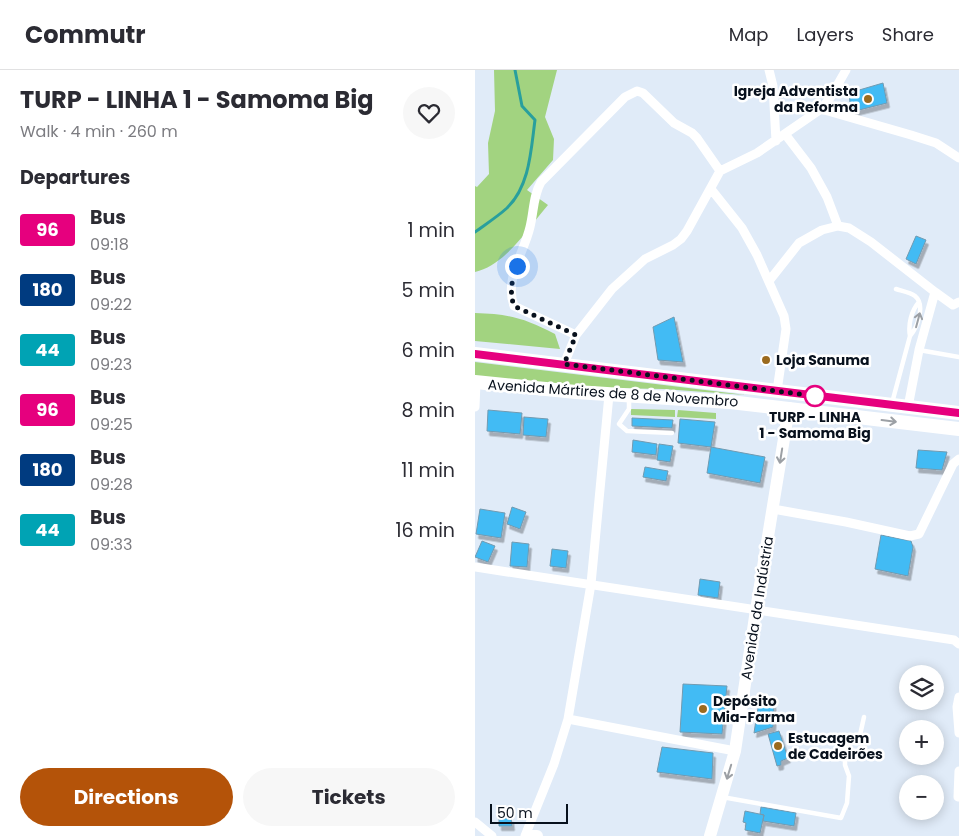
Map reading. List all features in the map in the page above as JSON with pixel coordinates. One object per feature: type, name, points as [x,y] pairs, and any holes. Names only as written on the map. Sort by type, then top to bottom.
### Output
[{"type":"main road","name":"Avenida Mártires de 8 de Novembro","points":[[475,354],[959,413]]},
{"type":"main road","name":"Avenida Mártires de 8 de Novembro","points":[[475,382],[609,395],[696,399],[789,408],[959,429]]},
{"type":"street","points":[[769,70],[773,86],[775,141]]},
{"type":"street","points":[[564,364],[576,335],[612,289],[645,259],[681,239],[720,171],[757,153],[821,109],[847,70]]},
{"type":"street","points":[[576,335],[514,306],[510,296],[512,279],[530,228],[536,191],[541,182],[625,97],[637,90],[643,93],[674,123],[697,138],[720,171]]},
{"type":"street","points":[[821,109],[911,134],[936,143],[959,158]]},
{"type":"street","points":[[785,134],[811,168],[827,197],[838,226]]},
{"type":"street","points":[[711,189],[742,228],[769,281],[784,316],[787,329],[777,391]]},
{"type":"street","points":[[769,281],[799,243],[822,230],[838,226],[849,228],[871,242],[953,305],[959,302]]},
{"type":"street","points":[[908,407],[919,350],[935,292]]},
{"type":"street","points":[[475,382],[475,407]]},
{"type":"street","points":[[537,836],[526,836],[554,764],[568,719],[591,584],[609,395]]},
{"type":"street","name":"Avenida da Indústria","points":[[711,836],[735,751],[789,408]]},
{"type":"street","points":[[773,509],[911,536],[919,534],[953,464],[959,458]]},
{"type":"street","points":[[475,567],[954,640],[959,644]]},
{"type":"street","points":[[959,696],[957,707],[959,733]]},
{"type":"street","points":[[568,719],[735,751]]},
{"type":"street","points":[[958,797],[959,771]]},
{"type":"street","points":[[475,822],[493,836]]},
{"type":"lane","points":[[892,405],[910,336],[915,330],[921,309],[918,298],[913,294],[896,289]]},
{"type":"lane","points":[[919,350],[959,357]]},
{"type":"lane","points":[[619,424],[629,408],[629,396]]},
{"type":"lane","points":[[606,423],[619,424],[627,431],[672,433]]},
{"type":"lane","points":[[721,797],[841,818],[847,803],[849,776],[845,764],[845,742],[850,738],[860,735],[864,717]]},
{"type":"green space","points":[[494,70],[557,70],[545,117],[554,139],[553,160],[527,190],[548,205],[506,254],[497,262],[475,272],[475,186],[477,187],[489,174],[488,143],[495,111]]},
{"type":"green space","points":[[475,313],[497,314],[534,324],[555,334],[560,349],[475,341]]},
{"type":"green space","points":[[475,362],[746,395],[663,389],[607,388],[475,377]]},
{"type":"green space","points":[[631,409],[675,410],[675,417],[631,415]]},
{"type":"green space","points":[[678,410],[716,413],[716,419],[677,417]]},
{"type":"building","name":"Igreja Adventista da Reforma","points":[[883,83],[887,103],[851,112],[849,93]]},
{"type":"building","points":[[916,236],[926,240],[916,264],[906,259]]},
{"type":"building","points":[[674,317],[683,362],[658,360],[653,327]]},
{"type":"building","points":[[488,410],[522,413],[520,434],[487,431]]},
{"type":"building","points":[[524,417],[548,419],[546,437],[523,435]]},
{"type":"building","points":[[632,418],[673,420],[672,428],[632,426]]},
{"type":"building","points":[[680,419],[715,422],[711,447],[678,443]]},
{"type":"building","points":[[633,440],[657,444],[656,455],[632,452]]},
{"type":"building","points":[[659,444],[673,446],[670,462],[657,460]]},
{"type":"building","points":[[711,447],[765,457],[760,483],[707,473]]},
{"type":"building","points":[[918,450],[947,452],[942,470],[916,468]]},
{"type":"building","points":[[645,467],[668,471],[666,481],[643,477]]},
{"type":"building","points":[[512,507],[526,512],[520,529],[507,524]]},
{"type":"building","points":[[480,509],[505,513],[501,538],[476,534]]},
{"type":"building","points":[[881,535],[911,541],[913,547],[908,576],[875,569]]},
{"type":"building","points":[[482,541],[495,546],[488,562],[475,557]]},
{"type":"building","points":[[512,542],[529,544],[527,567],[510,566]]},
{"type":"building","points":[[552,549],[568,551],[566,568],[550,566]]},
{"type":"building","points":[[700,579],[720,582],[718,598],[698,595]]},
{"type":"building","name":"Depósito Mia-Farma","points":[[683,684],[727,686],[722,734],[680,732]]},
{"type":"building","points":[[773,703],[774,712],[757,713],[759,704]]},
{"type":"building","points":[[757,713],[774,713],[773,727],[754,733]]},
{"type":"building","name":"Estucagem de Cadeirões","points":[[779,731],[788,758],[781,761],[781,765],[777,766],[768,734]]},
{"type":"building","points":[[662,747],[713,753],[712,779],[657,772]]},
{"type":"building","points":[[761,807],[796,813],[794,826],[763,821],[764,815],[760,814]]},
{"type":"building","points":[[745,811],[764,815],[760,833],[745,830],[746,823],[743,822]]},
{"type":"building","points":[[499,818],[511,818],[512,826],[499,826]]},
{"type":"waterway","points":[[475,232],[507,208],[515,199],[521,189],[528,167],[535,120],[522,106],[515,70]]},
{"type":"bus line","name":"96","points":[[475,354],[959,413]]},
{"type":"place","name":"Igreja Adventista da Reforma","points":[[868,99]]},
{"type":"place","name":"Loja Sanuma","points":[[766,360]]},
{"type":"place","name":"TURP - LINHA 1 - Samoma Big","points":[[815,396]]},
{"type":"place","name":"Depósito Mia-Farma","points":[[703,709]]},
{"type":"place","name":"Estucagem de Cadeirões","points":[[778,746]]},
{"type":"route","points":[[517,266],[512,279],[510,296],[514,306],[576,335],[564,364],[815,396]]}]
